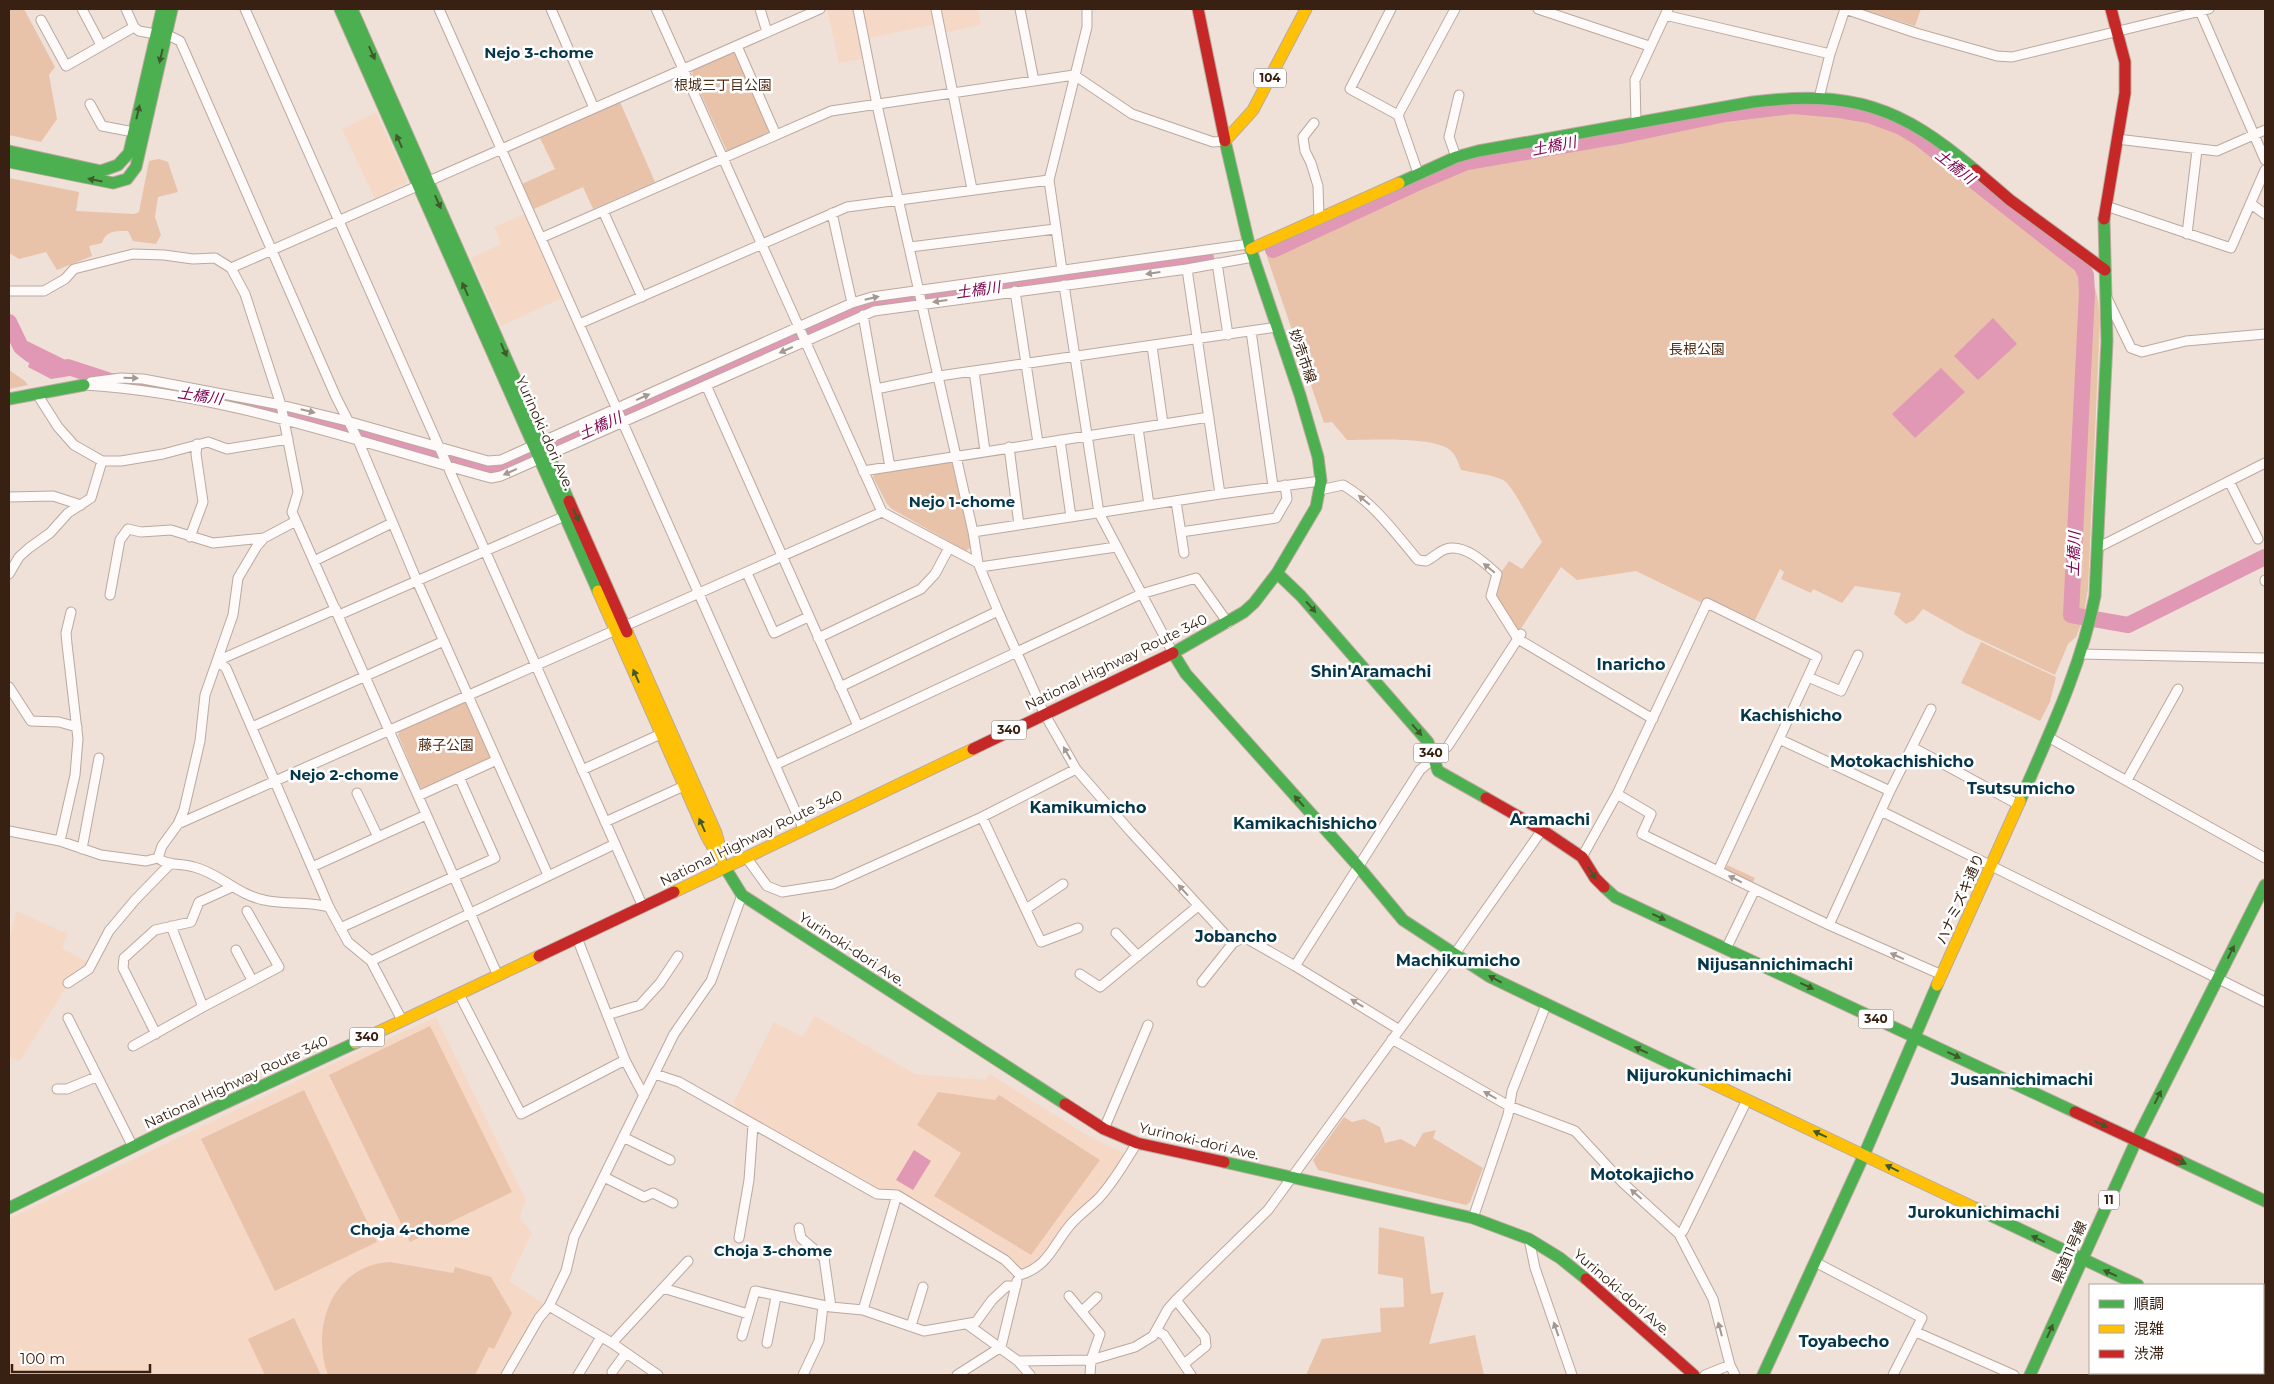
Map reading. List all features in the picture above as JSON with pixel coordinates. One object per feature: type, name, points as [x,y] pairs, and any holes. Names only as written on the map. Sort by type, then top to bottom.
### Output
[{"type":"main road","points":[[161,35],[162,9]]},
{"type":"main road","points":[[9,162],[112,183],[124,182],[132,176],[136,167],[139,133],[161,35],[172,9]]},
{"type":"main road","name":"Yurinoki-dori Ave.","points":[[340,9],[424,183]]},
{"type":"main road","name":"Yurinoki-dori Ave.","points":[[352,9],[424,183],[537,444],[666,732],[716,833],[726,867]]},
{"type":"main road","name":"妙売市線","points":[[1198,9],[1225,141],[1251,250],[1309,421],[1318,457],[1321,486],[1316,507],[1277,573]]},
{"type":"main road","name":"104","points":[[1225,141],[1253,110],[1306,9]]},
{"type":"main road","name":"ハナミズキ通り","points":[[1763,1375],[1864,1155],[1914,1036],[1992,866],[2067,694],[2092,614],[2107,341],[2104,233],[2106,206],[2125,93],[2125,62],[2111,9]]},
{"type":"main road","points":[[1251,250],[1456,157],[1636,122],[1778,99],[1819,98],[1846,101],[1886,112],[1921,128],[2011,200],[2105,270]]},
{"type":"main road","points":[[9,151],[102,171],[115,168],[123,163],[139,133]]},
{"type":"main road","points":[[9,400],[84,385]]},
{"type":"main road","name":"Yurinoki-dori Ave.","points":[[543,457],[565,516],[620,629]]},
{"type":"main road","name":"National Highway Route 340","points":[[10,1208],[133,1147],[498,976],[803,828],[1173,653],[1228,623],[1254,603],[1277,573]]},
{"type":"main road","name":"340","points":[[1277,573],[1301,596],[1428,742],[1438,771],[1542,830],[1582,857],[1595,878],[1615,896],[2265,1201]]},
{"type":"main road","points":[[1173,653],[1186,674],[1358,866],[1403,920],[1454,955],[1546,1006],[2136,1284]]},
{"type":"main road","name":"Yurinoki-dori Ave.","points":[[666,732],[684,786],[707,837],[742,895],[1104,1129],[1136,1143],[1472,1218],[1529,1239],[1560,1258],[1589,1281],[1694,1375]]},
{"type":"main road","name":"県道11号線","points":[[2030,1375],[2136,1140],[2265,885]]},
{"type":"street","points":[[82,9],[101,45]]},
{"type":"street","points":[[126,9],[134,27],[139,31],[180,41],[347,421],[358,440],[417,581],[548,875]]},
{"type":"street","points":[[245,9],[643,907]]},
{"type":"street","points":[[440,9],[803,828]]},
{"type":"street","points":[[551,9],[594,108]]},
{"type":"street","points":[[656,9],[882,512],[979,565],[1116,546]]},
{"type":"street","points":[[760,9],[768,32]]},
{"type":"street","points":[[232,268],[820,9]]},
{"type":"street","points":[[858,9],[877,105],[920,290],[979,565],[1044,713],[1076,769],[1198,906],[1233,942]]},
{"type":"street","points":[[936,9],[972,189]]},
{"type":"street","points":[[1020,9],[1034,81]]},
{"type":"street","points":[[1062,270],[1049,180],[1087,27],[1087,9]]},
{"type":"street","points":[[1390,9],[1350,89],[1398,115],[1418,173]]},
{"type":"street","points":[[1398,115],[1455,9]]},
{"type":"street","points":[[1541,9],[1649,46]]},
{"type":"street","points":[[1819,98],[1830,54],[1845,9],[1916,33],[2004,57],[2012,57],[2210,9]]},
{"type":"street","points":[[1636,122],[1635,80],[1649,46],[1667,12],[1830,54]]},
{"type":"street","points":[[2200,12],[2265,160]]},
{"type":"street","points":[[41,20],[66,66],[134,27]]},
{"type":"street","points":[[736,46],[776,135]]},
{"type":"street","points":[[541,238],[831,111],[1034,81],[1074,76],[1132,114],[1213,142],[1225,141]]},
{"type":"street","points":[[1456,157],[1449,136],[1459,95]]},
{"type":"street","points":[[90,104],[102,126],[139,133]]},
{"type":"street","points":[[1314,123],[1303,137],[1305,151],[1318,186],[1318,218]]},
{"type":"street","points":[[2117,139],[2217,151],[2265,130]]},
{"type":"street","points":[[2187,234],[2197,150]]},
{"type":"street","points":[[2106,206],[2230,248],[2265,170]]},
{"type":"street","points":[[579,324],[847,207],[1049,180]]},
{"type":"street","points":[[2251,204],[2265,214]]},
{"type":"street","points":[[603,211],[642,297]]},
{"type":"street","points":[[832,213],[852,303]]},
{"type":"street","points":[[910,247],[1055,229]]},
{"type":"street","points":[[84,385],[128,388],[284,418],[491,478],[501,476],[874,311],[1187,269],[1217,263],[1251,250]]},
{"type":"street","points":[[84,385],[95,381],[121,378],[143,379],[281,405],[347,421],[488,461],[500,460],[800,328],[852,303],[872,297],[1062,270],[1251,250]]},
{"type":"street","points":[[9,291],[44,291],[65,279],[74,269],[133,254],[193,259],[215,258],[232,268],[245,294],[281,405],[298,492],[292,512],[498,976]]},
{"type":"street","points":[[1217,263],[1228,335]]},
{"type":"street","points":[[1187,269],[1220,494]]},
{"type":"street","points":[[1064,285],[1099,513],[1140,594],[1173,653]]},
{"type":"street","points":[[1015,292],[1038,443]]},
{"type":"street","points":[[2107,297],[2131,348],[2142,352],[2186,341],[2264,335]]},
{"type":"street","points":[[863,315],[890,467]]},
{"type":"street","points":[[876,389],[938,376],[1198,340],[1277,327]]},
{"type":"street","points":[[1251,331],[1273,486]]},
{"type":"street","points":[[1152,346],[1163,424]]},
{"type":"street","points":[[974,371],[985,451]]},
{"type":"street","points":[[706,385],[858,726]]},
{"type":"street","points":[[37,394],[58,427],[74,445],[102,461],[122,461],[163,454],[208,442],[227,449],[288,439]]},
{"type":"street","points":[[863,471],[1209,417]]},
{"type":"street","points":[[1138,428],[1149,505]]},
{"type":"street","points":[[1060,440],[1071,517]]},
{"type":"street","points":[[190,537],[203,502],[196,454],[197,444]]},
{"type":"street","points":[[1009,447],[1019,525]]},
{"type":"street","points":[[9,574],[19,557],[50,533],[68,512],[91,498],[102,461]]},
{"type":"street","points":[[2097,548],[2265,463]]},
{"type":"street","points":[[2229,481],[2258,539]]},
{"type":"street","points":[[1181,532],[1276,518],[1287,499],[1285,485]]},
{"type":"street","points":[[973,532],[1273,486],[1343,485],[1354,491],[1373,508],[1418,560],[1426,562],[1447,548],[1460,549],[1488,566],[1497,574],[1491,596],[1520,636],[1653,719]]},
{"type":"street","points":[[9,497],[53,496],[80,505]]},
{"type":"street","points":[[1176,501],[1184,553]]},
{"type":"street","points":[[178,824],[882,512]]},
{"type":"street","points":[[217,661],[417,581],[565,516]]},
{"type":"street","points":[[158,858],[162,846],[178,824],[200,741],[205,695],[233,615],[238,578],[257,546],[264,538],[296,521]]},
{"type":"street","points":[[314,561],[392,523]]},
{"type":"street","points":[[110,595],[119,546],[128,529],[141,532],[171,530],[213,543],[264,538]]},
{"type":"street","points":[[818,638],[921,589],[935,574],[949,548]]},
{"type":"street","points":[[747,573],[774,633],[808,617]]},
{"type":"street","points":[[775,765],[1140,594],[1196,578],[1228,623]]},
{"type":"street","points":[[1582,857],[1617,794],[1707,603],[1817,657],[1718,871]]},
{"type":"street","points":[[840,687],[998,611]]},
{"type":"street","points":[[60,841],[75,775],[78,739],[66,633],[71,612]]},
{"type":"street","points":[[1296,966],[1420,770],[1448,746],[1520,636]]},
{"type":"street","points":[[252,727],[444,641]]},
{"type":"street","points":[[2080,654],[2265,658]]},
{"type":"street","points":[[1808,676],[1841,691],[1858,655]]},
{"type":"street","points":[[217,661],[226,668],[329,907],[348,942],[371,961],[402,1020]]},
{"type":"street","points":[[9,687],[31,721],[59,722],[77,727]]},
{"type":"street","points":[[2127,780],[2178,689]]},
{"type":"street","points":[[1829,925],[1890,790],[1931,709]]},
{"type":"street","points":[[582,770],[666,732]]},
{"type":"street","points":[[2048,737],[2265,858]]},
{"type":"street","points":[[1779,739],[1890,790]]},
{"type":"street","points":[[1912,748],[2019,805]]},
{"type":"street","points":[[82,849],[100,758]]},
{"type":"street","points":[[418,796],[497,760]]},
{"type":"street","points":[[746,857],[767,886],[782,892],[833,884],[982,817],[1076,769]]},
{"type":"street","points":[[340,928],[495,858],[459,777]]},
{"type":"street","points":[[605,822],[684,786]]},
{"type":"street","points":[[357,793],[378,837]]},
{"type":"street","points":[[1617,794],[1651,814],[1642,834],[1829,925],[1942,976]]},
{"type":"street","points":[[1881,811],[2265,1002]]},
{"type":"street","points":[[312,867],[426,815]]},
{"type":"street","points":[[982,817],[1041,942],[1078,928]]},
{"type":"street","points":[[9,830],[60,841],[101,855],[146,861],[158,858]]},
{"type":"street","points":[[1018,1361],[1091,1360],[1135,1347],[1153,1336],[1168,1309],[1176,1300],[1268,1210],[1392,1039],[1398,1028],[1454,955],[1542,830]]},
{"type":"street","points":[[371,961],[615,844]]},
{"type":"street","points":[[158,858],[162,862],[195,867],[210,873],[232,887],[264,900],[317,904],[329,907]]},
{"type":"street","points":[[68,983],[89,969],[109,931],[135,900],[171,863]]},
{"type":"street","points":[[1026,909],[1063,884]]},
{"type":"street","points":[[156,1034],[123,968],[122,962],[124,958],[155,930],[191,922],[199,902],[232,887]]},
{"type":"street","points":[[1726,948],[1755,889]]},
{"type":"street","points":[[506,1375],[539,1318],[549,1306],[566,1271],[574,1237],[674,1034],[711,982],[742,895]]},
{"type":"street","points":[[1080,974],[1100,987],[1198,906]]},
{"type":"street","points":[[133,1046],[278,967],[247,911]]},
{"type":"street","points":[[171,926],[203,1007]]},
{"type":"street","points":[[1116,933],[1138,956]]},
{"type":"street","points":[[1202,982],[1233,942],[1244,937],[1398,1028]]},
{"type":"street","points":[[576,938],[625,1060],[644,1096]]},
{"type":"street","points":[[236,950],[252,980]]},
{"type":"street","points":[[607,1015],[640,1005],[660,983],[678,956]]},
{"type":"street","points":[[459,994],[521,1114],[625,1060]]},
{"type":"street","points":[[1472,1218],[1508,1115],[1512,1090],[1546,1006]]},
{"type":"street","points":[[68,1018],[96,1077],[133,1147]]},
{"type":"street","points":[[1104,1129],[1148,1025]]},
{"type":"street","points":[[1392,1039],[1509,1106],[1575,1131],[1624,1183],[1679,1234],[1712,1299],[1730,1365],[1735,1375]]},
{"type":"street","points":[[655,1074],[678,1082],[877,1194],[897,1195],[1004,1260],[1020,1275]]},
{"type":"street","points":[[57,1089],[67,1089],[96,1077]]},
{"type":"street","points":[[1679,1234],[1747,1100]]},
{"type":"street","points":[[739,1238],[749,1180],[753,1125]]},
{"type":"street","points":[[623,1137],[670,1160]]},
{"type":"street","points":[[1020,1275],[1034,1270],[1058,1245],[1070,1225],[1100,1197],[1122,1168],[1136,1143]]},
{"type":"street","points":[[604,1177],[644,1197],[653,1193],[672,1203]]},
{"type":"street","points":[[864,1310],[897,1195]]},
{"type":"street","points":[[799,1228],[801,1238],[824,1258],[827,1307],[819,1341],[803,1375]]},
{"type":"street","points":[[1529,1239],[1535,1268],[1572,1375]]},
{"type":"street","points":[[612,1344],[688,1261]]},
{"type":"street","points":[[1815,1262],[1922,1318],[1893,1375]]},
{"type":"street","points":[[957,1375],[1001,1346],[1020,1275]]},
{"type":"street","points":[[742,1336],[755,1291],[827,1307],[864,1310],[924,1331],[976,1322],[992,1300],[1007,1286],[1016,1286]]},
{"type":"street","points":[[911,1326],[923,1287]]},
{"type":"street","points":[[663,1288],[748,1314]]},
{"type":"street","points":[[1069,1296],[1100,1334],[1091,1360],[1090,1375]]},
{"type":"street","points":[[767,1343],[776,1297]]},
{"type":"street","points":[[1082,1311],[1097,1297]]},
{"type":"street","points":[[1176,1300],[1205,1337],[1206,1346],[1184,1364]]},
{"type":"street","points":[[549,1306],[626,1353],[647,1373],[658,1375]]},
{"type":"street","points":[[966,1324],[1001,1346],[1030,1375]]},
{"type":"street","points":[[1156,1331],[1164,1335],[1191,1375]]},
{"type":"street","points":[[1916,1332],[2014,1375]]},
{"type":"street","points":[[578,1375],[601,1337]]},
{"type":"street","points":[[612,1372],[626,1353]]},
{"type":"street","points":[[1705,1375],[1730,1365]]},
{"type":"shaded area","points":[[827,9],[978,9],[981,25],[944,33],[941,23],[860,40],[863,59],[839,63]]},
{"type":"shaded area","points":[[376,112],[407,180],[406,183],[375,199],[342,129]]},
{"type":"shaded area","points":[[525,214],[562,298],[501,326],[471,258],[501,244],[494,227]]},
{"type":"shaded area","points":[[1993,318],[2017,344],[1978,380],[1954,356]]},
{"type":"shaded area","points":[[21,338],[89,373],[51,379],[28,367],[31,358],[17,349],[16,342]]},
{"type":"shaded area","points":[[1941,368],[1965,392],[1915,438],[1892,414]]},
{"type":"shaded area","points":[[16,911],[68,934],[62,948],[87,962],[90,974],[65,989],[20,1061],[12,1059],[9,1054],[9,942]]},
{"type":"shaded area","points":[[815,1016],[915,1074],[985,1080],[990,1074],[1090,1137],[1123,1153],[1124,1158],[1100,1192],[1042,1257],[1029,1270],[1020,1271],[897,1191],[874,1190],[736,1111],[734,1102],[774,1022],[802,1037]]},
{"type":"shaded area","points":[[436,1017],[526,1200],[519,1218],[532,1232],[509,1281],[544,1304],[502,1375],[9,1375],[9,1219],[315,1072]]},
{"type":"shaded area","points":[[914,1150],[931,1161],[913,1190],[896,1180]]},
{"type":"green space","points":[[9,9],[24,9],[55,67],[49,75],[57,119],[41,142],[9,135]]},
{"type":"green space","points":[[1861,9],[1921,9],[1915,26]]},
{"type":"green space","name":"根城三丁目公園","points":[[732,52],[736,55],[770,133],[730,152],[727,151],[692,75],[693,70]]},
{"type":"green space","points":[[620,102],[655,182],[593,209],[583,187],[534,209],[522,184],[555,169],[540,138]]},
{"type":"green space","name":"長根公園","points":[[1780,105],[1818,106],[1853,111],[1886,121],[1920,137],[2080,260],[2093,282],[2099,304],[2100,321],[2088,589],[2083,619],[2076,637],[2068,644],[2055,675],[1966,633],[1923,609],[1914,620],[1906,624],[1894,614],[1901,593],[1855,586],[1842,603],[1813,589],[1811,593],[1781,579],[1784,572],[1780,569],[1754,622],[1706,598],[1702,603],[1636,571],[1577,580],[1561,567],[1520,630],[1516,628],[1493,596],[1500,574],[1509,561],[1522,569],[1542,542],[1507,483],[1493,476],[1461,470],[1454,454],[1442,446],[1401,440],[1347,440],[1332,422],[1324,423],[1267,257],[1268,251],[1327,226],[1328,221],[1466,159],[1722,112]]},
{"type":"green space","points":[[159,159],[168,162],[178,192],[158,197],[155,217],[161,235],[156,244],[133,241],[128,231],[112,232],[106,236],[102,243],[89,246],[92,256],[57,270],[46,252],[19,259],[9,253],[9,178],[79,192],[76,211],[134,214],[139,212],[149,161]]},
{"type":"green space","points":[[9,370],[25,381],[28,385],[9,389]]},
{"type":"green space","points":[[952,462],[971,547],[966,551],[892,509],[887,504],[873,477],[875,473]]},
{"type":"green space","points":[[1981,642],[2056,677],[2050,702],[2040,721],[1961,683]]},
{"type":"green space","name":"藤子公園","points":[[465,701],[468,702],[492,755],[491,759],[424,789],[420,787],[398,735],[400,731]]},
{"type":"green space","points":[[1727,865],[1755,878],[1752,884],[1725,870]]},
{"type":"green space","points":[[430,1026],[512,1192],[410,1242],[329,1075]]},
{"type":"green space","points":[[304,1090],[377,1242],[275,1291],[201,1139]]},
{"type":"green space","points":[[938,1092],[995,1100],[999,1095],[1100,1160],[1031,1255],[934,1196],[961,1153],[917,1125]]},
{"type":"green space","points":[[1344,1117],[1352,1122],[1364,1119],[1380,1127],[1385,1143],[1401,1139],[1415,1147],[1423,1133],[1436,1130],[1433,1138],[1483,1168],[1470,1202],[1466,1205],[1318,1170],[1313,1160]]},
{"type":"green space","points":[[1379,1227],[1424,1237],[1431,1294],[1444,1292],[1429,1344],[1475,1335],[1484,1375],[1306,1375],[1322,1339],[1381,1332],[1380,1308],[1404,1307],[1403,1278],[1378,1274]]},
{"type":"green space","points":[[390,1262],[453,1273],[455,1267],[491,1277],[512,1313],[494,1349],[489,1347],[475,1375],[328,1375],[323,1356],[322,1338],[325,1319],[331,1302],[341,1286],[354,1274],[370,1266]]},
{"type":"green space","points":[[294,1318],[321,1375],[265,1375],[248,1339]]},
{"type":"waterway","name":"土橋川","points":[[1273,250],[1467,162],[1625,135],[1725,114],[1793,106],[1869,115],[1901,127],[1919,138],[2081,265],[2086,275],[2087,293],[2071,615],[2128,625],[2265,557]]},
{"type":"waterway","name":"土橋川","points":[[68,367],[111,381],[264,407],[496,473],[868,306],[1206,258]]},
{"type":"waterway","name":"土橋川","points":[[9,322],[21,347],[31,355]]},
{"type":"traffic: fast","points":[[9,151],[101,171],[118,165],[129,153],[162,9]]},
{"type":"traffic: fast","points":[[9,162],[113,183],[127,179],[136,167],[172,9]]},
{"type":"traffic: fast","points":[[340,9],[598,591]]},
{"type":"traffic: fast","points":[[352,9],[569,501]]},
{"type":"traffic: fast","points":[[1399,183],[1456,157],[1478,151],[1753,102],[1788,99],[1847,101],[1898,117],[1948,148],[1975,170]]},
{"type":"traffic: fast","points":[[1225,141],[1249,244],[1300,395],[1318,457],[1321,481],[1316,507],[1277,573]]},
{"type":"traffic: fast","points":[[2020,801],[2073,675],[2095,596],[2107,341],[2104,219]]},
{"type":"traffic: fast","points":[[9,399],[84,385]]},
{"type":"traffic: fast","points":[[1173,653],[1244,612],[1254,603],[1277,573],[1301,596],[1428,742],[1438,771],[1486,798]]},
{"type":"traffic: fast","points":[[1173,653],[1186,674],[1358,866],[1403,920],[1490,977],[1703,1079]]},
{"type":"traffic: fast","points":[[721,861],[742,895],[1065,1104]]},
{"type":"traffic: fast","points":[[2136,1141],[2265,885]]},
{"type":"traffic: fast","points":[[1604,887],[1615,897],[2075,1112]]},
{"type":"traffic: fast","points":[[1763,1375],[1864,1155],[1937,985]]},
{"type":"traffic: fast","points":[[9,1208],[169,1129],[355,1043]]},
{"type":"traffic: fast","points":[[2030,1375],[2136,1141]]},
{"type":"traffic: fast","points":[[2178,1160],[2265,1201]]},
{"type":"traffic: fast","points":[[1224,1162],[1473,1218],[1529,1239],[1560,1258],[1586,1279]]},
{"type":"traffic: fast","points":[[1975,1208],[2136,1284]]},
{"type":"traffic: slow","points":[[1225,141],[1253,110],[1306,9]]},
{"type":"traffic: slow","points":[[1251,249],[1399,183]]},
{"type":"traffic: slow","points":[[598,591],[707,837],[721,861]]},
{"type":"traffic: slow","points":[[627,632],[716,833],[721,851]]},
{"type":"traffic: slow","points":[[674,892],[973,749]]},
{"type":"traffic: slow","points":[[1937,985],[2020,801]]},
{"type":"traffic: slow","points":[[355,1043],[539,956]]},
{"type":"traffic: slow","points":[[1703,1079],[1975,1208]]},
{"type":"traffic: jam","points":[[1198,9],[1225,141]]},
{"type":"traffic: jam","points":[[2104,219],[2125,93],[2125,62],[2111,9]]},
{"type":"traffic: jam","points":[[1975,170],[2010,200],[2105,270]]},
{"type":"traffic: jam","points":[[569,501],[627,632]]},
{"type":"traffic: jam","points":[[973,749],[1173,653]]},
{"type":"traffic: jam","points":[[1486,798],[1542,830],[1582,857],[1595,878],[1604,887]]},
{"type":"traffic: jam","points":[[539,956],[674,892]]},
{"type":"traffic: jam","points":[[1065,1104],[1104,1129],[1137,1143],[1224,1162]]},
{"type":"traffic: jam","points":[[2075,1112],[2178,1160]]},
{"type":"traffic: jam","points":[[1586,1279],[1694,1375]]},
{"type":"district","name":"Nejo 3-chome","points":[[539,53]]},
{"type":"district","name":"Nejo 1-chome","points":[[962,502]]},
{"type":"district","name":"Inaricho","points":[[1631,664]]},
{"type":"district","name":"Shin'Aramachi","points":[[1371,671]]},
{"type":"district","name":"Kachishicho","points":[[1791,715]]},
{"type":"district","name":"Motokachishicho","points":[[1902,761]]},
{"type":"district","name":"Nejo 2-chome","points":[[344,775]]},
{"type":"district","name":"Tsutsumicho","points":[[2021,788]]},
{"type":"district","name":"Kamikumicho","points":[[1088,807]]},
{"type":"district","name":"Aramachi","points":[[1550,819]]},
{"type":"district","name":"Kamikachishicho","points":[[1305,823]]},
{"type":"district","name":"Jobancho","points":[[1236,936]]},
{"type":"district","name":"Machikumicho","points":[[1458,960]]},
{"type":"district","name":"Nijusannichimachi","points":[[1775,964]]},
{"type":"district","name":"Nijurokunichimachi","points":[[1709,1075]]},
{"type":"district","name":"Jusannichimachi","points":[[2022,1079]]},
{"type":"district","name":"Motokajicho","points":[[1642,1174]]},
{"type":"district","name":"Jurokunichimachi","points":[[1984,1212]]},
{"type":"district","name":"Choja 4-chome","points":[[410,1230]]},
{"type":"district","name":"Choja 3-chome","points":[[773,1251]]},
{"type":"district","name":"Toyabecho","points":[[1844,1341]]}]
